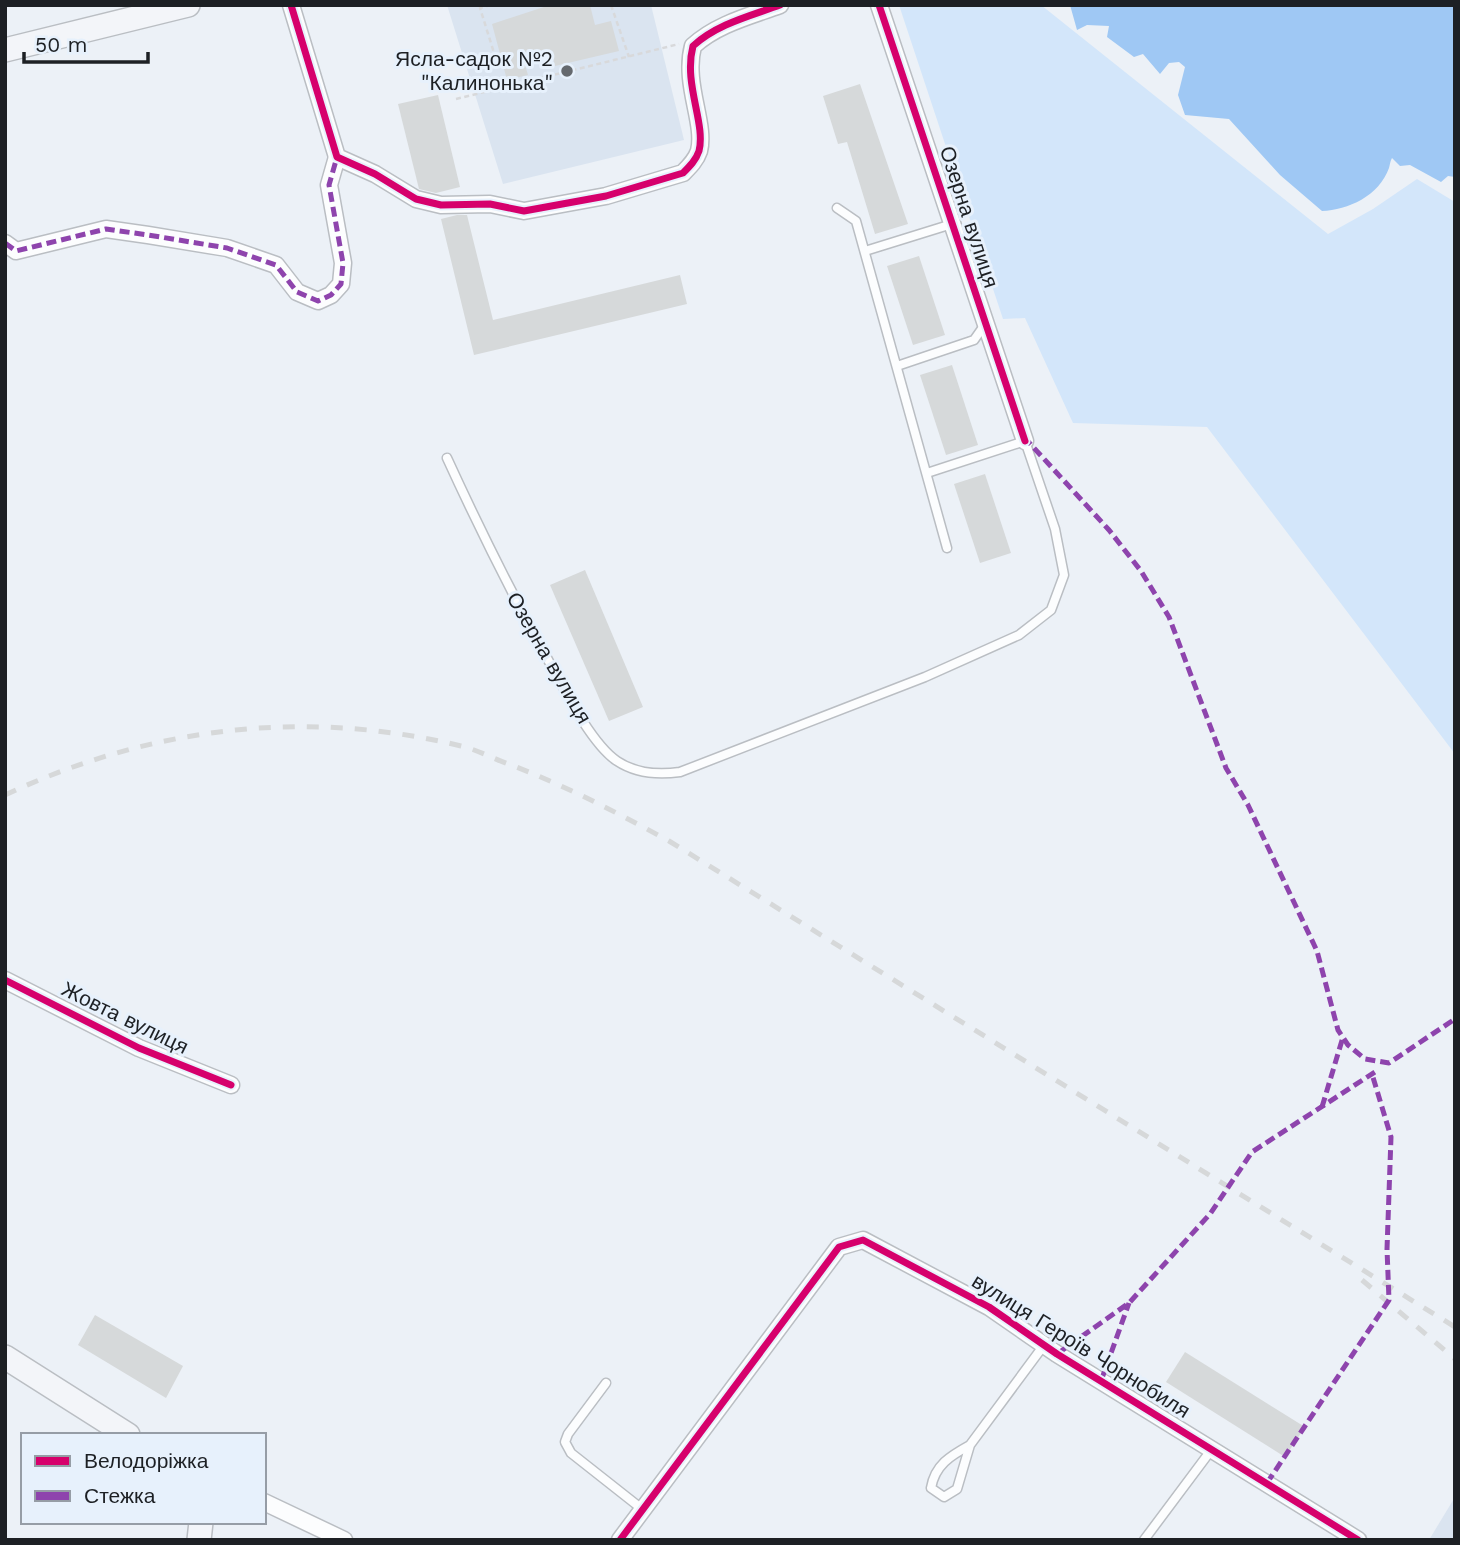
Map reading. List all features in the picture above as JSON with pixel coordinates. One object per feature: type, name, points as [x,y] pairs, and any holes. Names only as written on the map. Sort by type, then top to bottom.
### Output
[{"type":"main road","points":[[5,50],[188,5]]},
{"type":"main road","points":[[5,1357],[125,1433]]},
{"type":"street","points":[[5,243],[16,251],[106,229],[227,248],[276,265],[297,292],[318,301],[331,295],[341,284],[343,263],[329,185],[337,157],[291,5]]},
{"type":"street","points":[[337,157],[374,174],[416,199],[441,205],[490,204],[524,211],[606,196],[683,173],[692,163],[700,146],[689,79],[693,46],[702,38],[733,22],[780,5]]},
{"type":"street","name":"Озерна вулиця","points":[[879,5],[1025,441]]},
{"type":"street","name":"Жовта вулиця","points":[[5,980],[139,1048],[231,1085]]},
{"type":"street","name":"вулиця Героїв Чорнобиля","points":[[620,1540],[839,1247],[863,1240],[989,1307],[1044,1345],[1358,1540]]},
{"type":"street","points":[[266,1503],[344,1540]]},
{"type":"lane","points":[[837,208],[856,221],[947,548]]},
{"type":"lane","points":[[864,251],[953,224]]},
{"type":"lane","points":[[897,366],[974,340],[986,323]]},
{"type":"lane","points":[[926,473],[1025,441]]},
{"type":"lane","name":"Озерна вулиця","points":[[447,458],[498,570],[580,719],[616,761],[647,772],[668,774],[680,772],[925,677],[1019,635],[1051,610],[1064,575],[1055,529],[1025,441]]},
{"type":"lane","points":[[970,1445],[953,1454],[934,1472],[931,1488],[944,1497],[957,1489],[970,1445],[1044,1345]]},
{"type":"lane","points":[[606,1383],[568,1434],[565,1442],[571,1453],[642,1509]]},
{"type":"lane","points":[[1144,1540],[1212,1449]]},
{"type":"path","points":[[491,5],[480,8],[495,55]]},
{"type":"path","points":[[611,5],[629,57]]},
{"type":"path","points":[[456,99],[702,38]]},
{"type":"shaded area","name":"Ясла-садок №2 \"Калинонька\"","points":[[447,5],[651,5],[684,140],[503,184]]},
{"type":"shaded area","points":[[899,5],[1041,5],[1328,234],[1373,209],[1417,179],[1455,202],[1455,754],[1207,427],[1073,423],[1025,318],[1003,319]]},
{"type":"shaded area","points":[[1455,1497],[1455,1540],[1429,1540]]},
{"type":"water","points":[[1070,5],[1455,5],[1455,177],[1448,176],[1441,182],[1410,165],[1400,166],[1392,158],[1384,178],[1370,194],[1342,208],[1322,211],[1280,175],[1229,119],[1185,115],[1178,95],[1185,67],[1179,62],[1169,63],[1160,74],[1143,54],[1134,57],[1107,37],[1109,26],[1087,25],[1077,30]]},
{"type":"building","points":[[550,5],[590,5],[595,25],[611,21],[619,51],[555,66],[551,50],[523,58],[528,75],[507,80],[492,24]]},
{"type":"building","points":[[860,84],[908,224],[875,234],[847,142],[838,144],[823,96]]},
{"type":"building","points":[[438,95],[460,187],[436,193],[419,189],[398,104]]},
{"type":"building","points":[[467,215],[493,320],[680,275],[687,304],[474,355],[441,219]]},
{"type":"building","points":[[919,256],[945,335],[913,345],[887,266]]},
{"type":"building","points":[[952,365],[978,445],[946,455],[920,375]]},
{"type":"building","points":[[985,474],[1011,553],[980,563],[954,484]]},
{"type":"building","points":[[585,570],[643,707],[609,721],[550,585]]},
{"type":"building","points":[[95,1315],[183,1366],[166,1398],[78,1345]]},
{"type":"building","points":[[1185,1352],[1305,1427],[1285,1457],[1166,1382]]},
{"type":"railway","points":[[5,795],[115,753],[229,731],[286,727],[344,728],[403,734],[474,750],[571,791],[669,841],[1455,1327]]},
{"type":"railway","points":[[1362,1280],[1455,1359]]},
{"type":"marked path","points":[[5,243],[16,251],[106,229],[227,248],[276,265],[297,292],[318,301],[331,295],[341,284],[343,263],[329,185],[337,157]]},
{"type":"marked path","points":[[1024,437],[1109,530],[1141,571],[1169,617],[1226,768],[1248,805],[1317,951],[1338,1030],[1348,1045],[1365,1059],[1389,1063],[1455,1019]]},
{"type":"marked path","points":[[1322,1107],[1343,1037]]},
{"type":"marked path","points":[[1057,1354],[1129,1303],[1210,1214],[1252,1152],[1378,1070]]},
{"type":"marked path","points":[[1267,1483],[1389,1300],[1387,1249],[1391,1137],[1372,1074]]},
{"type":"marked path","points":[[1101,1381],[1129,1303]]},
{"type":"cycle path","points":[[291,5],[337,157],[375,174],[416,199],[441,205],[490,204],[524,211],[606,196],[683,173],[696,157],[700,140],[692,89],[693,46],[723,26],[780,5]]},
{"type":"cycle path","points":[[879,5],[1025,441]]},
{"type":"cycle path","points":[[5,980],[139,1048],[231,1085]]},
{"type":"cycle path","points":[[620,1540],[839,1247],[863,1240],[989,1307],[1057,1354],[1358,1540]]},
{"type":"place","name":"Ясла-садок №2 \"Калинонька\"","points":[[567,71]]}]
